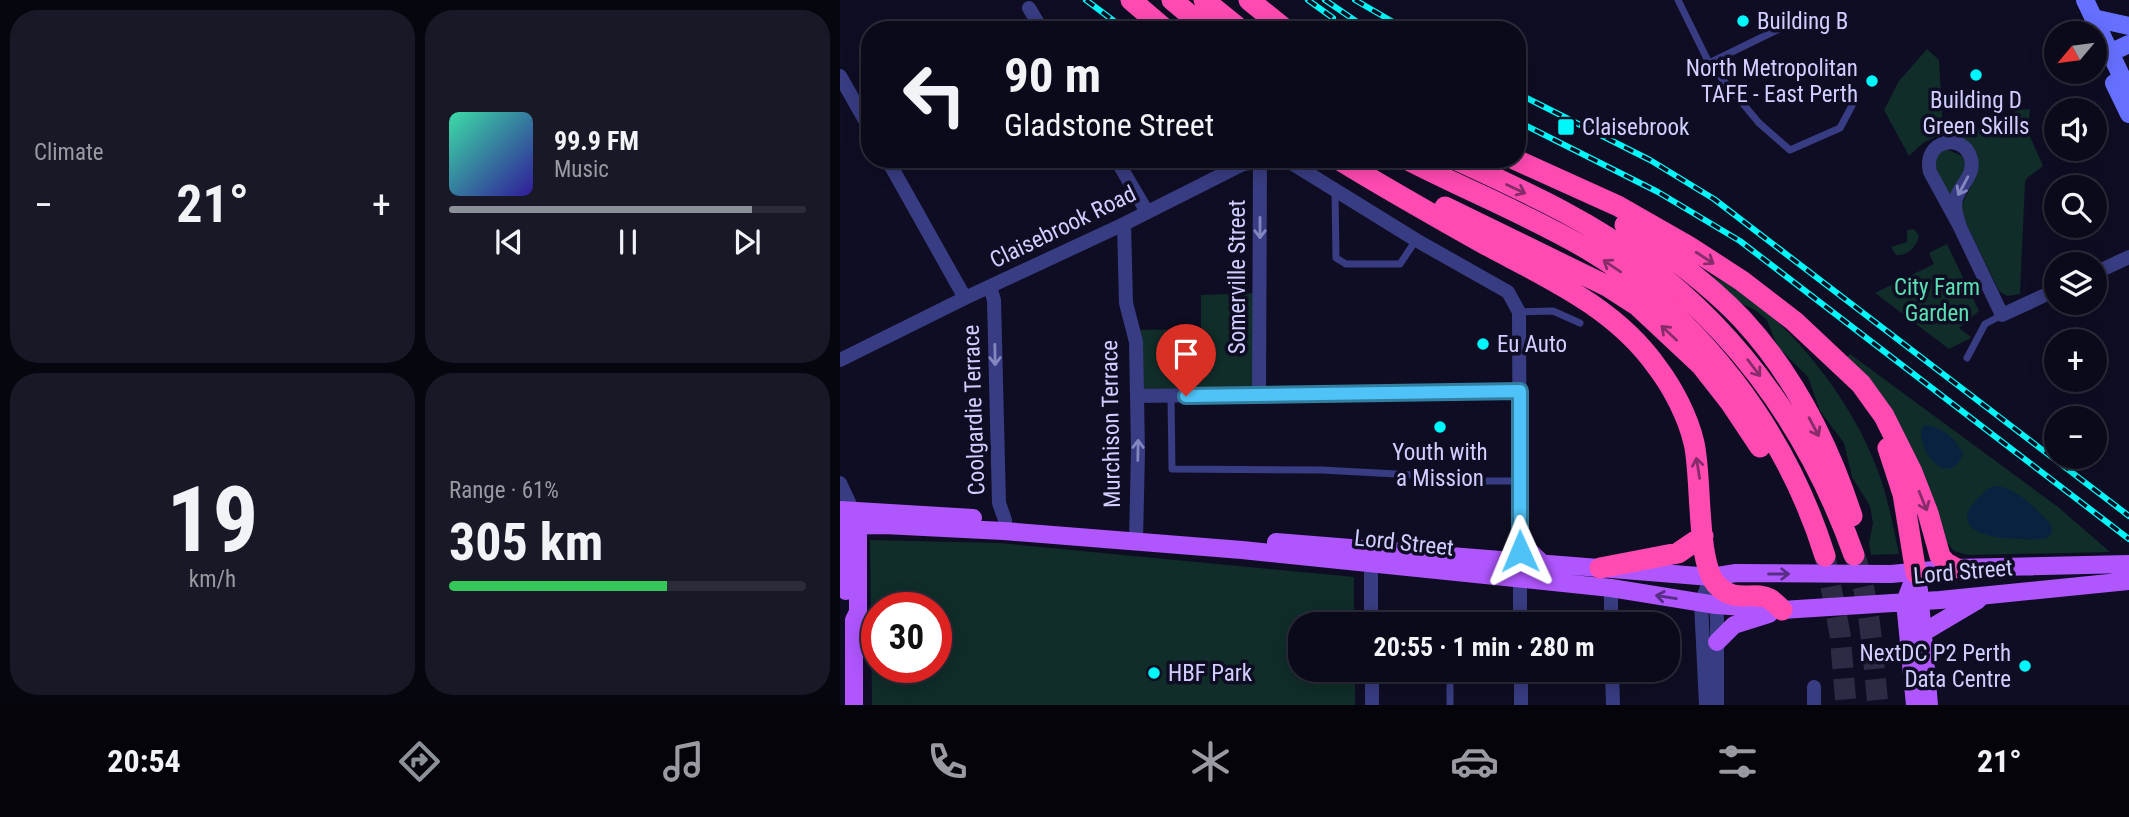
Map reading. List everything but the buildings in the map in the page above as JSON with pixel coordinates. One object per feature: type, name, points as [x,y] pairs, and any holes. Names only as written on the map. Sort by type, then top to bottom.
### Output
[{"type":"highway","points":[[1131,0],[1156,21]]},
{"type":"highway","points":[[1172,0],[1197,21]]},
{"type":"highway","points":[[1204,0],[1230,21]]},
{"type":"highway","points":[[1249,0],[1275,21]]},
{"type":"highway","points":[[1526,165],[1618,206],[1688,246],[1742,281],[1794,321],[1861,384],[1884,416],[1912,472],[1928,513],[1940,556],[1955,568]]},
{"type":"highway","points":[[1474,168],[1533,196],[1641,259],[1715,324],[1746,358],[1793,426],[1858,555],[1846,498],[1826,449],[1791,386],[1743,320],[1687,269],[1639,234],[1612,215],[1526,166]]},
{"type":"highway","points":[[1353,168],[1448,223],[1548,276],[1604,312],[1634,337],[1659,368],[1679,404],[1694,442],[1700,481],[1705,558],[1711,577],[1727,593],[1769,598],[1782,610]]},
{"type":"highway","points":[[1371,168],[1607,286],[1638,306],[1701,365],[1767,457],[1804,500]]},
{"type":"highway","points":[[1424,168],[1587,249],[1656,298],[1684,323],[1726,371],[1782,454],[1804,500],[1825,556]]},
{"type":"highway","points":[[1836,363],[1864,401],[1887,447],[1903,494],[1916,573]]},
{"type":"highway","points":[[1600,568],[1678,553],[1703,536]]},
{"type":"main road","name":"Lord Street","points":[[847,520],[1004,526],[1135,535],[1520,571],[1709,604],[1782,610],[1913,602],[2129,581]]},
{"type":"main road","points":[[847,520],[847,610],[853,620],[854,705]]},
{"type":"main road","points":[[1520,531],[1527,549],[1543,564]]},
{"type":"main road","name":"Lord Street","points":[[1520,571],[1543,564],[1711,577],[1736,573],[1916,573],[1955,568],[2124,564]]},
{"type":"main road","points":[[1915,705],[1913,602],[1916,573]]},
{"type":"main road","points":[[1924,632],[1988,595]]},
{"type":"main road","points":[[1913,602],[1924,632],[1929,705]]},
{"type":"main road","points":[[1717,642],[1734,625],[1782,610]]},
{"type":"street","points":[[2075,0],[2087,21]]},
{"type":"street","points":[[2085,0],[2092,21]]},
{"type":"street","points":[[1029,8],[1037,21]]},
{"type":"street","points":[[2107,39],[2129,29]]},
{"type":"street","points":[[2107,39],[2129,29]]},
{"type":"street","points":[[2107,43],[2129,44]]},
{"type":"street","points":[[2107,55],[2125,84]]},
{"type":"street","points":[[2125,84],[2129,56]]},
{"type":"street","points":[[2107,61],[2129,114]]},
{"type":"street","points":[[840,76],[861,113]]},
{"type":"street","points":[[1960,226],[1955,203],[1970,173],[1971,159],[1963,146],[1953,142],[1933,150],[1928,160],[1928,168],[1960,226],[2002,315],[2044,296]]},
{"type":"street","points":[[892,168],[965,298]]},
{"type":"street","points":[[1121,168],[1147,212]]},
{"type":"street","name":"Claisebrook Road","points":[[840,360],[1235,168]]},
{"type":"street","name":"Somerville Street","points":[[1259,395],[1260,168]]},
{"type":"street","name":"Claisebrook Road","points":[[1299,168],[1416,240],[1508,292],[1519,312]]},
{"type":"street","name":"Murchison Terrace","points":[[1124,224],[1126,303],[1136,342],[1135,535]]},
{"type":"street","points":[[2107,267],[2129,257]]},
{"type":"street","name":"Coolgardie Terrace","points":[[990,287],[994,300],[999,503],[1004,526]]},
{"type":"street","points":[[1519,312],[1520,612]]},
{"type":"street","points":[[1137,396],[1520,391]]},
{"type":"street","points":[[840,483],[847,520]]},
{"type":"street","points":[[1371,558],[1371,612]]},
{"type":"street","points":[[1706,705],[1711,577]]},
{"type":"street","points":[[1611,588],[1611,612]]},
{"type":"street","points":[[1709,604],[1717,642],[1717,705]]},
{"type":"street","points":[[1372,682],[1372,705]]},
{"type":"street","points":[[1521,682],[1521,705]]},
{"type":"street","points":[[1612,682],[1613,705]]},
{"type":"street","points":[[1814,687],[1814,705]]},
{"type":"lane","points":[[1678,0],[1709,63],[1759,123],[1790,150],[1840,128],[1855,100]]},
{"type":"lane","points":[[1709,63],[1779,29]]},
{"type":"lane","points":[[1335,191],[1336,258],[1346,264],[1400,264],[1416,240]]},
{"type":"lane","points":[[1519,312],[1553,311],[1580,323]]},
{"type":"lane","points":[[1967,358],[1985,324],[2002,315]]},
{"type":"lane","points":[[1171,396],[1171,469],[1322,470],[1452,477],[1463,481],[1519,481]]},
{"type":"lane","points":[[1450,682],[1450,705]]},
{"type":"green space","points":[[1927,49],[1939,60],[1943,133],[1923,143],[1909,156],[1884,110],[1899,81]]},
{"type":"green space","points":[[2030,109],[2028,132],[2043,166],[2025,182],[2020,294],[2007,296],[1999,291],[1963,217],[1961,206],[1977,174],[1962,140],[1962,133],[1993,123],[2018,110]]},
{"type":"green space","points":[[1946,149],[1962,156],[1966,166],[1952,194],[1948,196],[1935,165],[1937,155]]},
{"type":"green space","points":[[1914,229],[1919,236],[1914,247],[1904,254],[1896,255],[1891,247],[1907,242],[1907,230]]},
{"type":"green space","name":"City Farm Garden","points":[[1947,244],[1979,311],[1959,328],[1971,337],[1949,349],[1875,293],[1934,264],[1929,253]]},
{"type":"green space","points":[[1704,271],[1749,298],[1774,318],[1827,378],[1856,424],[1878,471],[1899,554],[1871,555],[1869,543],[1873,523],[1870,506],[1852,477],[1844,443],[1820,411],[1808,377],[1777,346],[1767,320],[1755,310],[1738,302]]},
{"type":"green space","points":[[1260,293],[1259,395],[1137,396],[1133,330],[1201,329],[1201,295]]},
{"type":"green space","points":[[1850,354],[2058,507],[2110,552],[1968,555],[1954,551],[1944,539],[1845,359]]},
{"type":"green space","points":[[870,540],[999,543],[1354,577],[1354,612],[1288,612],[1288,682],[1355,682],[1355,705],[872,705],[872,683],[952,683],[952,592],[871,592]]},
{"type":"water","points":[[1926,425],[1943,431],[1957,444],[1963,455],[1956,465],[1949,469],[1942,468],[1929,456],[1924,448],[1921,429]]},
{"type":"water","points":[[1994,486],[2011,490],[2025,500],[2051,524],[2052,533],[2045,539],[2009,538],[1994,537],[1971,528],[1967,519],[1970,508],[1981,495]]},
{"type":"tunnel","points":[[1825,556],[1840,634],[1846,705]]},
{"type":"tunnel","points":[[1855,557],[1868,610],[1878,705]]},
{"type":"railway","points":[[1086,0],[1114,21]]},
{"type":"railway","points":[[1308,0],[1333,18]]},
{"type":"railway","points":[[1325,0],[1356,21]]},
{"type":"railway","points":[[1355,0],[1391,21]]},
{"type":"railway","points":[[1526,98],[1650,160],[1714,199],[2129,516]]},
{"type":"railway","points":[[1526,126],[1658,192],[1740,241],[2129,539]]},
{"type":"place","name":"Building B","points":[[1743,21]]},
{"type":"place","name":"Building D Green Skills","points":[[1976,75]]},
{"type":"place","name":"North Metropolitan TAFE - East Perth","points":[[1872,81]]},
{"type":"place","name":"Claisebrook","points":[[1566,127]]},
{"type":"place","name":"Eu Auto","points":[[1483,344]]},
{"type":"place","name":"Youth with a Mission","points":[[1440,427]]},
{"type":"place","name":"NextDC P2 Perth Data Centre","points":[[2025,666]]},
{"type":"place","name":"HBF Park","points":[[1154,673]]},
{"type":"route","points":[[1186,396],[1520,391],[1520,551]]}]
